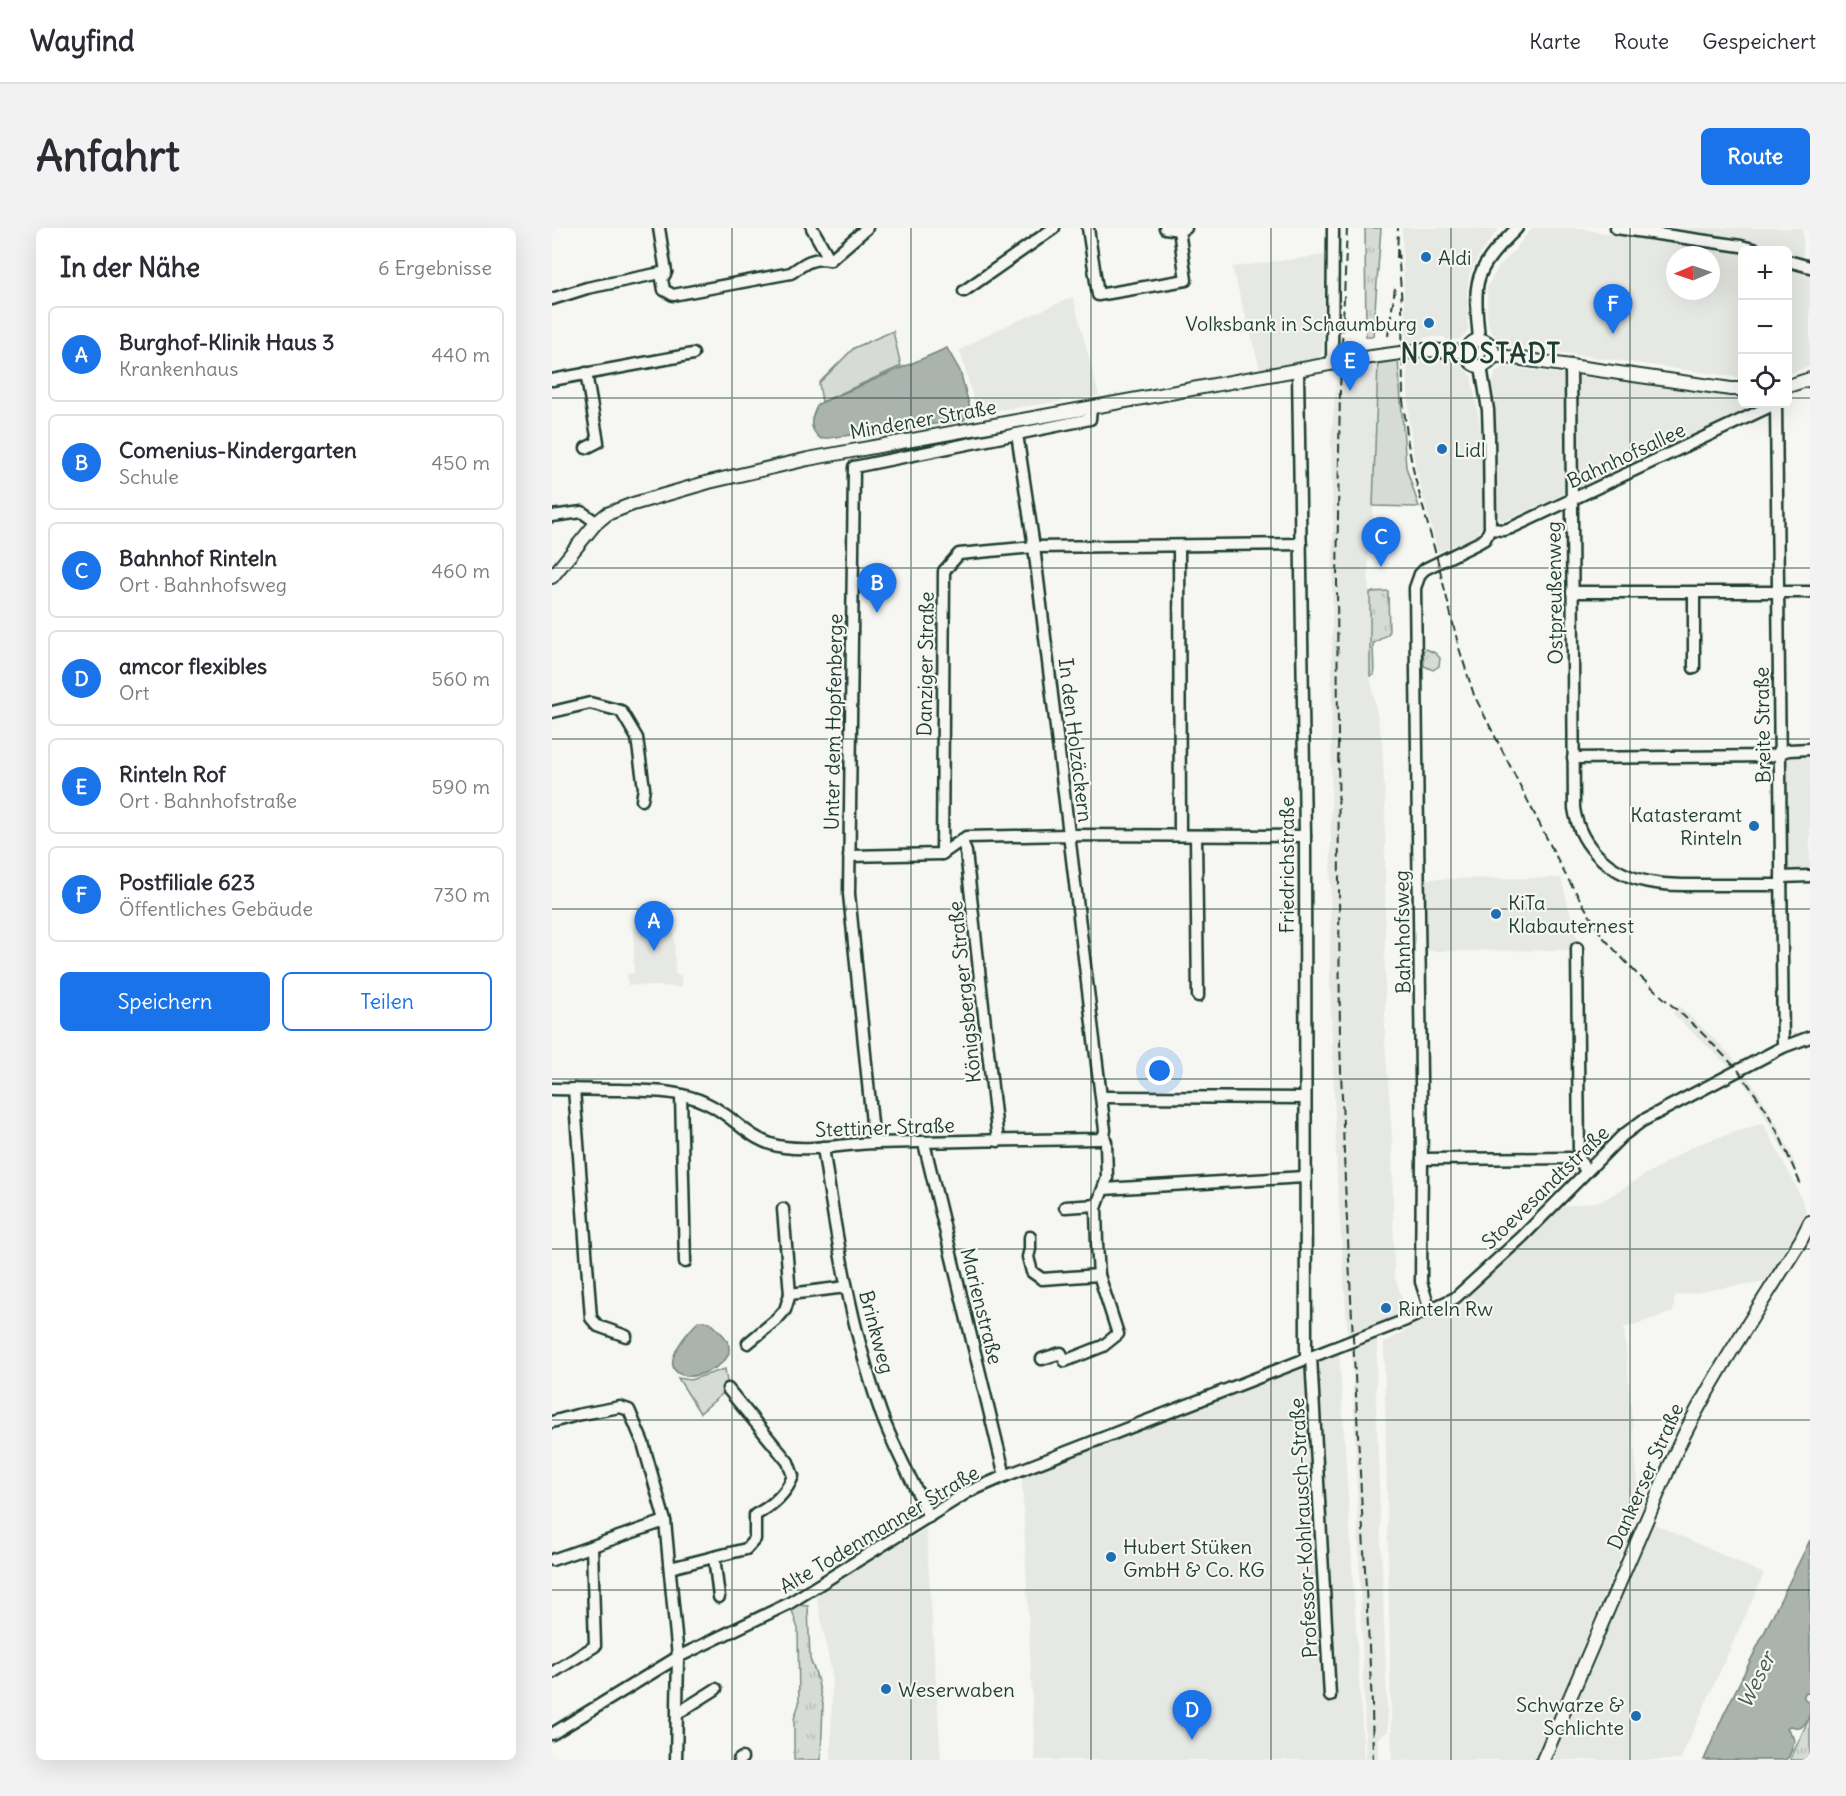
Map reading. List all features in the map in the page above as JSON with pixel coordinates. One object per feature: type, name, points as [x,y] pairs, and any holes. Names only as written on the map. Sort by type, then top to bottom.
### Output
[{"type":"main road","points":[[1479,340],[1490,344],[1493,355],[1488,364],[1476,366],[1469,360],[1467,352],[1471,344],[1479,340]]},
{"type":"main road","name":"Mindener Straße","points":[[552,577],[607,514],[633,504],[749,472],[1332,364],[1422,350],[1467,352]]},
{"type":"main road","points":[[1493,355],[1738,389]]},
{"type":"main road","points":[[1792,385],[1810,379]]},
{"type":"main road","name":"Dankerser Straße","points":[[1543,1760],[1692,1418],[1708,1387],[1801,1240],[1810,1222]]},
{"type":"street","points":[[658,228],[666,272],[662,279],[664,290],[674,295],[780,276],[791,273],[804,263],[817,258],[830,260],[867,228]]},
{"type":"street","points":[[812,228],[830,260]]},
{"type":"street","points":[[964,291],[1054,228]]},
{"type":"street","points":[[1088,228],[1098,295],[1186,280],[1183,229],[1165,228]]},
{"type":"street","points":[[1332,364],[1333,228]]},
{"type":"street","points":[[1479,340],[1476,293],[1478,281],[1491,256],[1517,228]]},
{"type":"street","points":[[1616,228],[1741,246]]},
{"type":"street","points":[[1792,262],[1810,267]]},
{"type":"street","points":[[552,299],[587,288],[666,272]]},
{"type":"street","points":[[552,380],[693,354]]},
{"type":"street","name":"Ostpreußenweg","points":[[1571,365],[1573,758],[1576,820],[1594,853],[1616,871],[1631,877],[1674,885],[1781,881]]},
{"type":"street","points":[[1481,366],[1488,410],[1490,529]]},
{"type":"street","name":"Friedrichstraße","points":[[1298,371],[1305,836],[1304,1177],[1308,1358]]},
{"type":"street","points":[[586,373],[598,442],[586,448]]},
{"type":"street","name":"Bahnhofsallee","points":[[1490,529],[1511,528],[1767,408]]},
{"type":"street","name":"Breite Straße","points":[[1776,408],[1783,1047]]},
{"type":"street","points":[[1017,434],[1090,419],[1091,409]]},
{"type":"street","name":"In den Holzäckern","points":[[1017,434],[1034,548],[1102,1097],[1107,1178],[1104,1189]]},
{"type":"street","name":"Unter dem Hopfenberge","points":[[874,1143],[849,894],[854,467],[1017,434]]},
{"type":"street","points":[[552,516],[582,512],[597,523]]},
{"type":"street","name":"Bahnhofsweg","points":[[1430,1310],[1421,1282],[1418,773],[1414,609],[1417,581],[1425,569],[1485,539],[1490,529]]},
{"type":"street","name":"Danziger Straße","points":[[942,854],[944,572],[959,554],[1034,548],[1301,544]]},
{"type":"street","points":[[1179,546],[1180,835]]},
{"type":"street","points":[[1572,592],[1810,592]]},
{"type":"street","points":[[1694,593],[1694,668]]},
{"type":"street","points":[[552,712],[590,703],[621,711],[637,738],[644,788],[642,800]]},
{"type":"street","points":[[1573,758],[1770,756],[1789,750],[1810,749]]},
{"type":"street","points":[[1196,836],[1198,996]]},
{"type":"street","points":[[849,856],[942,854],[966,837],[1305,836]]},
{"type":"street","name":"Königsberger Straße","points":[[962,840],[966,852],[999,1141]]},
{"type":"street","points":[[1781,881],[1810,876]]},
{"type":"street","points":[[1577,948],[1579,1158],[1586,1172]]},
{"type":"street","name":"Stoevesandtstraße","points":[[1308,1358],[1455,1298],[1522,1237],[1622,1136],[1642,1121],[1783,1047],[1810,1037]]},
{"type":"street","name":"Stettiner Straße","points":[[552,1089],[657,1091],[681,1095],[706,1103],[748,1134],[763,1142],[789,1148],[874,1143],[1099,1139],[1104,1136]]},
{"type":"street","points":[[573,1089],[591,1318],[598,1326],[626,1336]]},
{"type":"street","points":[[681,1095],[685,1263]]},
{"type":"street","points":[[1102,1097],[1305,1098]]},
{"type":"street","name":"Marienstraße","points":[[924,1143],[1005,1476]]},
{"type":"street","name":"Brinkweg","points":[[823,1147],[846,1287],[870,1382],[882,1416],[929,1516]]},
{"type":"street","points":[[1422,1160],[1579,1158]]},
{"type":"street","points":[[1042,1359],[1061,1353],[1065,1361],[1103,1346],[1118,1334],[1099,1275],[1096,1205],[1104,1189],[1304,1177]]},
{"type":"street","points":[[1065,1207],[1096,1205]]},
{"type":"street","points":[[748,1343],[785,1310],[790,1294],[783,1209]]},
{"type":"street","points":[[1030,1237],[1028,1257],[1032,1272],[1042,1278],[1099,1275]]},
{"type":"street","points":[[790,1294],[846,1287]]},
{"type":"street","name":"Alte Todenmanner Straße","points":[[552,1734],[678,1657],[796,1600],[968,1492],[1308,1358]]},
{"type":"street","name":"Professor-Kohlrausch-Straße","points":[[1308,1358],[1330,1696]]},
{"type":"street","points":[[670,1568],[746,1550],[755,1539],[755,1515],[765,1510],[788,1490],[793,1476],[788,1462],[728,1389]]},
{"type":"street","points":[[552,1422],[620,1407],[629,1410],[643,1443],[665,1521],[670,1568],[678,1657],[676,1760]]},
{"type":"street","points":[[552,1560],[665,1521]]},
{"type":"street","points":[[552,1673],[595,1646],[592,1547]]},
{"type":"street","points":[[714,1557],[719,1598]]},
{"type":"street","points":[[678,1713],[716,1689]]},
{"type":"shaded area","points":[[1402,228],[1499,228],[1478,257],[1470,273],[1467,289],[1468,329],[1460,339],[1426,337],[1420,342],[1406,344]]},
{"type":"shaded area","points":[[1532,228],[1582,228],[1704,246],[1666,246],[1666,300],[1720,300],[1720,248],[1738,250],[1738,377],[1502,344],[1489,329],[1487,315],[1487,287],[1499,266]]},
{"type":"shaded area","points":[[1652,228],[1803,228],[1803,260],[1792,255],[1792,246],[1767,246],[1741,238]]},
{"type":"shaded area","points":[[1327,255],[1320,357],[1261,372],[1232,267]]},
{"type":"shaded area","points":[[1792,267],[1810,274],[1810,366],[1792,373]]},
{"type":"shaded area","points":[[1073,297],[1099,396],[977,413],[960,350],[990,333]]},
{"type":"shaded area","points":[[1407,360],[1457,361],[1471,376],[1482,436],[1483,524],[1475,537],[1438,552],[1416,469],[1409,421]]},
{"type":"shaded area","points":[[1378,363],[1373,506],[1374,554],[1368,554],[1370,676],[1382,741],[1385,802],[1385,1041],[1392,1137],[1394,1275],[1408,1315],[1348,1338],[1337,1175],[1330,980],[1333,521],[1331,442],[1337,369]]},
{"type":"shaded area","points":[[1501,368],[1738,396],[1738,408],[1755,408],[1505,521],[1497,515],[1495,408],[1492,386],[1495,373]]},
{"type":"shaded area","points":[[1791,754],[1810,754],[1810,872],[1788,872],[1787,869],[1785,759]]},
{"type":"shaded area","name":"KiTa Klabauternest","points":[[1561,878],[1580,950],[1422,951],[1422,879]]},
{"type":"shaded area","points":[[634,926],[674,927],[675,974],[681,975],[681,987],[628,985],[627,974],[634,974]]},
{"type":"shaded area","points":[[1679,1006],[1737,1063],[1760,1095],[1778,1126],[1796,1166],[1792,1168],[1759,1104],[1738,1075],[1673,1014]]},
{"type":"shaded area","points":[[1763,1123],[1796,1186],[1806,1211],[1797,1230],[1765,1281],[1675,1296],[1673,1312],[1624,1328],[1638,1486],[1649,1488],[1535,1760],[1392,1760],[1384,1343],[1441,1310],[1448,1313],[1462,1307],[1461,1301],[1562,1207],[1602,1201],[1693,1146]]},
{"type":"shaded area","points":[[1377,1339],[1376,1403],[1388,1732],[1378,1738],[1378,1760],[1366,1760],[1352,1350]]},
{"type":"shaded area","points":[[1339,1351],[1364,1760],[1035,1760],[1022,1476]]},
{"type":"shaded area","points":[[1652,1523],[1764,1574],[1680,1760],[1545,1760]]},
{"type":"shaded area","points":[[926,1529],[941,1760],[831,1760],[832,1675],[816,1593]]},
{"type":"green space","points":[[1365,228],[1381,228],[1373,336],[1366,336]]},
{"type":"green space","points":[[893,331],[901,366],[822,402],[819,383],[854,348]]},
{"type":"green space","points":[[1398,360],[1406,467],[1419,507],[1373,506],[1378,363]]},
{"type":"green space","points":[[1388,591],[1389,633],[1373,644],[1374,675],[1370,676],[1370,592]]},
{"type":"green space","points":[[1426,649],[1440,658],[1439,666],[1433,670],[1424,666],[1423,651]]},
{"type":"green space","points":[[725,1369],[728,1389],[700,1413],[678,1378],[690,1380]]},
{"type":"green space","points":[[795,1605],[808,1606],[810,1659],[823,1704],[821,1760],[794,1760],[794,1719],[799,1704],[798,1629],[792,1610]]},
{"type":"green space","points":[[1810,1716],[1810,1760],[1790,1760]]},
{"type":"water","points":[[947,348],[960,371],[970,408],[964,420],[821,439],[814,431],[812,418],[818,404]]},
{"type":"water","points":[[699,1321],[710,1322],[722,1334],[728,1344],[728,1354],[714,1369],[699,1375],[686,1376],[677,1372],[673,1366],[673,1359],[682,1341]]},
{"type":"water","name":"Weser","points":[[1810,1540],[1810,1693],[1806,1692],[1804,1695],[1810,1704],[1808,1720],[1800,1728],[1790,1726],[1787,1728],[1795,1740],[1789,1757],[1785,1760],[1704,1760],[1723,1716]]},
{"type":"railway","points":[[1347,228],[1340,390],[1337,580],[1340,1042],[1373,1760]]},
{"type":"railway","points":[[1397,258],[1398,228]]},
{"type":"railway","points":[[1398,250],[1402,305],[1403,400],[1408,444],[1459,648],[1474,695],[1565,874],[1602,936],[1636,973],[1698,1029],[1738,1070],[1765,1108],[1801,1185]]},
{"type":"railway","points":[[1388,336],[1395,288]]},
{"type":"place","name":"Aldi","points":[[1426,257]]},
{"type":"place","name":"Volksbank in Schaumburg","points":[[1429,323]]},
{"type":"place","name":"Postfiliale 623","points":[[1613,334]]},
{"type":"place","name":"Rinteln Rof","points":[[1350,391]]},
{"type":"place","name":"Lidl","points":[[1442,449]]},
{"type":"place","name":"Bahnhof Rinteln","points":[[1381,567]]},
{"type":"place","name":"Comenius-Kindergarten","points":[[877,613]]},
{"type":"place","name":"Katasteramt Rinteln","points":[[1754,826]]},
{"type":"place","name":"KiTa Klabauternest","points":[[1496,914]]},
{"type":"place","name":"Burghof-Klinik Haus 3","points":[[654,951]]},
{"type":"place","name":"Rinteln Rw","points":[[1386,1308]]},
{"type":"place","name":"Hubert Stüken GmbH & Co. KG","points":[[1111,1557]]},
{"type":"place","name":"Weserwaben","points":[[886,1689]]},
{"type":"place","name":"Schwarze & Schlichte","points":[[1636,1716]]},
{"type":"place","name":"amcor flexibles","points":[[1192,1740]]},
{"type":"district","name":"NORDSTADT","points":[[1481,353]]}]
